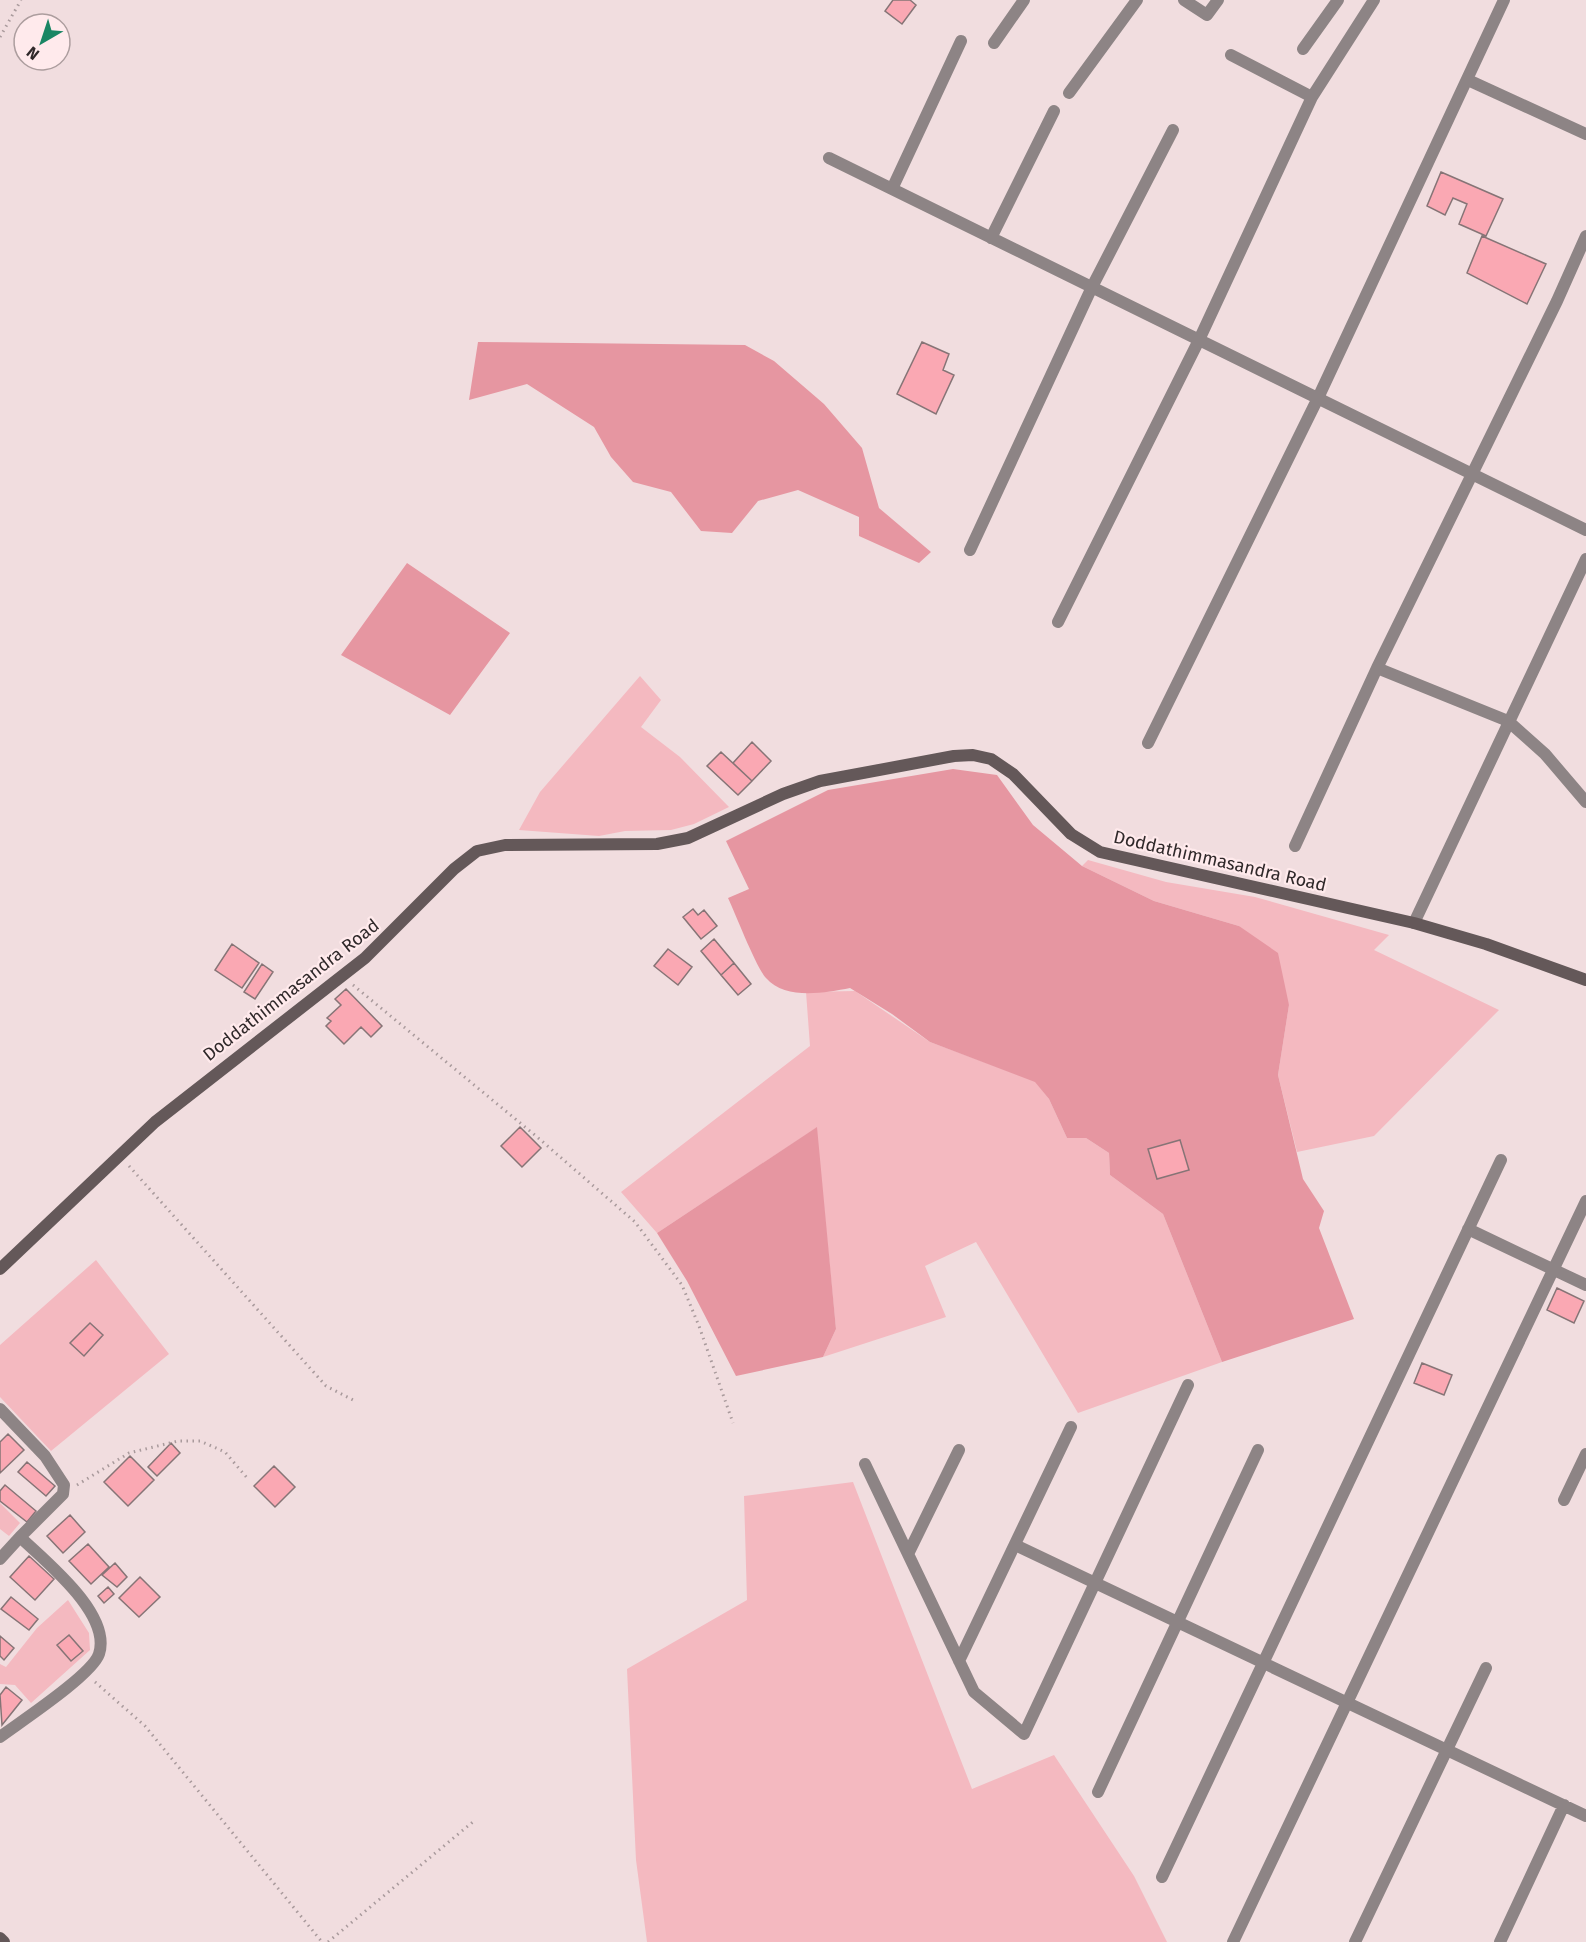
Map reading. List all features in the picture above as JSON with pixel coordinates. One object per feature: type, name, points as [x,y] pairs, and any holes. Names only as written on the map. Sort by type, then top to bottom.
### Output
[{"type":"street","points":[[994,43],[1024,0]]},
{"type":"street","points":[[1069,93],[1137,0]]},
{"type":"street","points":[[1184,0],[1207,15],[1218,0]]},
{"type":"street","points":[[1303,49],[1338,0]]},
{"type":"street","points":[[1058,622],[1199,340],[1312,97],[1374,0]]},
{"type":"street","points":[[1148,743],[1318,398],[1504,0]]},
{"type":"street","points":[[892,189],[961,41]]},
{"type":"street","points":[[1231,55],[1312,97]]},
{"type":"street","points":[[1468,80],[1586,134]]},
{"type":"street","points":[[992,238],[1054,111]]},
{"type":"street","points":[[970,550],[1092,288],[1173,130]]},
{"type":"street","points":[[829,158],[1586,530]]},
{"type":"street","points":[[1295,846],[1377,668],[1557,301],[1586,236]]},
{"type":"street","points":[[1414,922],[1586,559]]},
{"type":"street","points":[[1377,668],[1508,721],[1545,754],[1585,798]]},
{"type":"street","name":"Doddathimmasandra Road","points":[[0,1269],[119,1155],[209,1078],[343,976],[387,938],[454,869],[477,851],[505,845],[657,844],[688,838],[783,794],[820,781],[954,756],[973,755],[991,759],[1013,774],[1071,834],[1100,852],[1414,922],[1486,944],[1586,980]]},
{"type":"street","points":[[1162,1877],[1501,1160]]},
{"type":"street","points":[[1233,1942],[1586,1202]]},
{"type":"street","points":[[1468,1229],[1586,1285]]},
{"type":"street","points":[[865,1464],[974,1692],[1024,1734],[1188,1385]]},
{"type":"street","points":[[0,1409],[45,1456],[64,1485],[64,1490],[0,1559]]},
{"type":"street","points":[[959,1661],[1071,1427]]},
{"type":"street","points":[[908,1554],[959,1450]]},
{"type":"street","points":[[1098,1792],[1258,1450]]},
{"type":"street","points":[[1564,1500],[1586,1454]]},
{"type":"street","points":[[0,1737],[85,1673],[98,1656],[101,1635],[81,1596],[20,1537]]},
{"type":"street","points":[[1014,1545],[1586,1816]]},
{"type":"street","points":[[1355,1942],[1486,1668]]},
{"type":"street","points":[[1500,1942],[1564,1805]]},
{"type":"street","points":[[0,1938],[4,1942]]},
{"type":"path","points":[[0,37],[21,0]]},
{"type":"path","points":[[343,976],[536,1136],[635,1222],[682,1285],[733,1423]]},
{"type":"path","points":[[119,1155],[326,1386],[353,1400]]},
{"type":"path","points":[[64,1490],[78,1485],[129,1453],[178,1441],[200,1441],[225,1452],[248,1479]]},
{"type":"path","points":[[85,1673],[145,1726],[322,1942]]},
{"type":"path","points":[[328,1942],[474,1821]]},
{"type":"shaded area","points":[[478,342],[745,345],[774,361],[824,404],[862,448],[879,508],[931,552],[919,563],[859,536],[859,517],[798,490],[758,501],[732,533],[701,531],[671,492],[633,482],[611,457],[594,427],[527,384],[469,400]]},
{"type":"shaded area","points":[[407,563],[510,633],[450,715],[341,655]]},
{"type":"shaded area","points":[[640,676],[661,700],[641,727],[680,757],[729,807],[694,824],[671,830],[625,831],[599,836],[519,830],[540,792]]},
{"type":"shaded area","points":[[953,769],[997,775],[1033,825],[1082,866],[1154,901],[1239,926],[1278,953],[1289,1005],[1278,1075],[1303,1179],[1324,1211],[1319,1228],[1354,1319],[1222,1362],[1163,1214],[1110,1175],[1109,1153],[1086,1138],[1067,1138],[1049,1099],[1035,1082],[930,1042],[892,1014],[850,988],[817,993],[794,992],[783,990],[766,978],[728,898],[749,889],[726,841],[828,790]]},
{"type":"shaded area","points":[[1088,860],[1166,882],[1255,897],[1389,935],[1374,950],[1499,1010],[1374,1136],[1297,1152],[1278,1075],[1289,1005],[1239,926],[1154,901],[1082,866]]},
{"type":"shaded area","points":[[855,991],[930,1042],[1035,1081],[1049,1099],[1067,1138],[1086,1138],[1109,1153],[1110,1175],[1163,1214],[1222,1362],[1078,1413],[976,1242],[925,1266],[946,1317],[823,1357],[836,1329],[816,1128],[657,1233],[621,1192],[810,1046],[806,992]]},
{"type":"shaded area","points":[[817,1127],[836,1329],[823,1357],[736,1376],[687,1281],[657,1233]]},
{"type":"shaded area","points":[[96,1260],[169,1354],[51,1451],[0,1397],[0,1345]]},
{"type":"shaded area","points":[[853,1482],[972,1789],[1054,1755],[1134,1876],[1167,1942],[647,1942],[636,1860],[627,1669],[747,1600],[744,1496]]},
{"type":"shaded area","points":[[0,1503],[20,1523],[9,1536],[0,1529]]},
{"type":"shaded area","points":[[68,1600],[89,1633],[90,1650],[31,1703],[15,1685],[0,1684],[0,1664],[6,1667],[37,1628]]},
{"type":"building","points":[[893,0],[910,0],[916,5],[902,24],[885,11]]},
{"type":"building","points":[[1441,172],[1503,199],[1486,236],[1459,224],[1467,204],[1453,198],[1445,215],[1427,206]]},
{"type":"building","points":[[1482,236],[1546,264],[1527,304],[1467,273]]},
{"type":"building","points":[[922,342],[949,354],[943,370],[954,375],[936,414],[897,394]]},
{"type":"building","points":[[752,742],[771,761],[752,781],[733,763]]},
{"type":"building","points":[[721,752],[752,781],[738,795],[707,766]]},
{"type":"building","points":[[693,909],[698,915],[704,910],[717,926],[701,939],[683,917]]},
{"type":"building","points":[[714,939],[734,963],[721,975],[701,951]]},
{"type":"building","points":[[232,944],[259,963],[242,988],[215,970]]},
{"type":"building","points":[[668,949],[692,967],[678,985],[654,966]]},
{"type":"building","points":[[734,963],[751,984],[738,995],[721,975]]},
{"type":"building","points":[[262,964],[273,972],[255,999],[244,992]]},
{"type":"building","points":[[346,989],[382,1026],[371,1037],[361,1027],[344,1044],[326,1026],[331,1021],[327,1018],[341,1005],[335,999]]},
{"type":"building","points":[[520,1127],[541,1148],[522,1167],[501,1146]]},
{"type":"building","points":[[1180,1140],[1189,1170],[1157,1179],[1148,1149]]},
{"type":"building","points":[[1557,1288],[1584,1301],[1574,1323],[1547,1310]]},
{"type":"building","points":[[90,1323],[103,1335],[84,1356],[70,1343]]},
{"type":"building","points":[[1422,1363],[1452,1375],[1444,1395],[1414,1383]]},
{"type":"building","points":[[8,1434],[24,1450],[0,1473],[0,1442]]},
{"type":"building","points":[[171,1443],[180,1453],[157,1476],[148,1467]]},
{"type":"building","points":[[130,1456],[154,1480],[128,1506],[104,1482]]},
{"type":"building","points":[[27,1462],[55,1486],[46,1496],[18,1472]]},
{"type":"building","points":[[274,1466],[295,1487],[275,1507],[254,1486]]},
{"type":"building","points":[[5,1485],[36,1511],[27,1522],[0,1501],[0,1491]]},
{"type":"building","points":[[70,1515],[85,1532],[63,1553],[47,1536]]},
{"type":"building","points":[[88,1544],[109,1567],[91,1584],[69,1561]]},
{"type":"building","points":[[29,1556],[54,1579],[35,1600],[10,1577]]},
{"type":"building","points":[[115,1563],[127,1577],[117,1587],[102,1575]]},
{"type":"building","points":[[140,1577],[160,1597],[139,1617],[119,1598]]},
{"type":"building","points":[[108,1587],[114,1594],[104,1603],[98,1596]]},
{"type":"building","points":[[11,1597],[38,1619],[29,1630],[1,1609]]},
{"type":"building","points":[[69,1635],[83,1651],[71,1661],[57,1645]]},
{"type":"building","points":[[0,1636],[14,1648],[4,1660],[0,1656]]},
{"type":"building","points":[[6,1687],[22,1700],[2,1725],[0,1695]]}]
